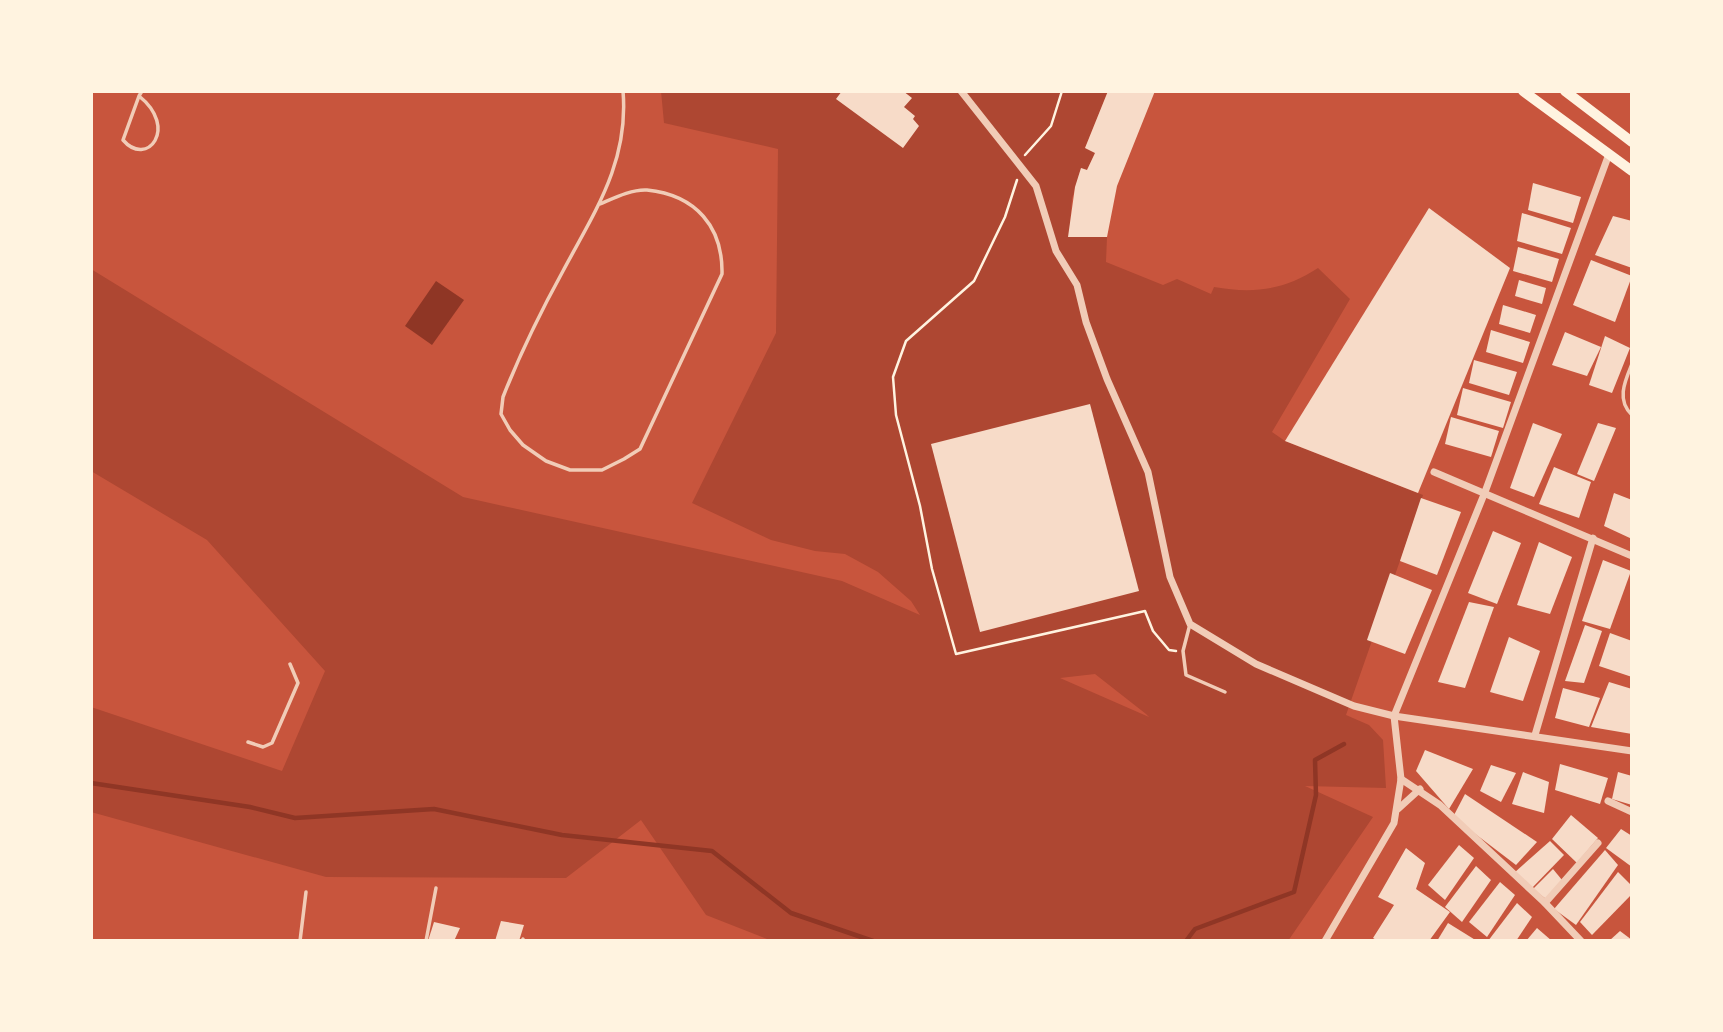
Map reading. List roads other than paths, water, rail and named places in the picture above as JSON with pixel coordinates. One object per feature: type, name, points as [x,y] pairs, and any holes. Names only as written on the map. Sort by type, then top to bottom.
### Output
[{"type":"main road","points":[[1524,91],[1632,171]]},
{"type":"main road","points":[[1565,91],[1632,142]]},
{"type":"street","points":[[961,91],[1036,186],[1056,251],[1077,285],[1086,322],[1148,472],[1170,577],[1189,624],[1256,664],[1354,706],[1394,716],[1632,751]]},
{"type":"street","points":[[1325,941],[1385,841],[1397,809],[1401,779],[1394,716],[1485,492],[1609,154]]},
{"type":"street","points":[[1434,472],[1632,556]]},
{"type":"street","points":[[1535,736],[1593,538]]},
{"type":"street","points":[[1401,779],[1420,789],[1545,903],[1581,941]]},
{"type":"street","points":[[1397,809],[1420,789]]},
{"type":"street","points":[[1608,801],[1632,812]]},
{"type":"street","points":[[1545,903],[1598,843]]},
{"type":"lane","points":[[139,96],[153,107],[158,117],[154,142],[149,148],[141,150],[128,146],[123,140],[139,96],[142,91]]},
{"type":"lane","points":[[600,204],[646,190],[696,209],[715,229],[722,252],[722,274],[640,449],[603,470],[570,470],[546,461],[523,445],[501,414],[503,397],[562,272],[600,204],[616,165],[626,121],[623,91]]},
{"type":"lane","points":[[1632,364],[1623,392],[1625,408],[1632,415]]},
{"type":"lane","points":[[1189,624],[1183,651],[1186,675],[1225,692]]},
{"type":"lane","points":[[248,742],[263,747],[272,743],[298,683],[290,664]]},
{"type":"lane","points":[[426,941],[436,888]]},
{"type":"lane","points":[[300,941],[306,892]]},
{"type":"waterway","points":[[1186,941],[1195,929],[1294,892],[1316,795],[1315,760],[1344,744]]},
{"type":"waterway","points":[[91,783],[250,807],[295,818],[434,809],[562,835],[712,851],[791,913],[873,941]]}]
